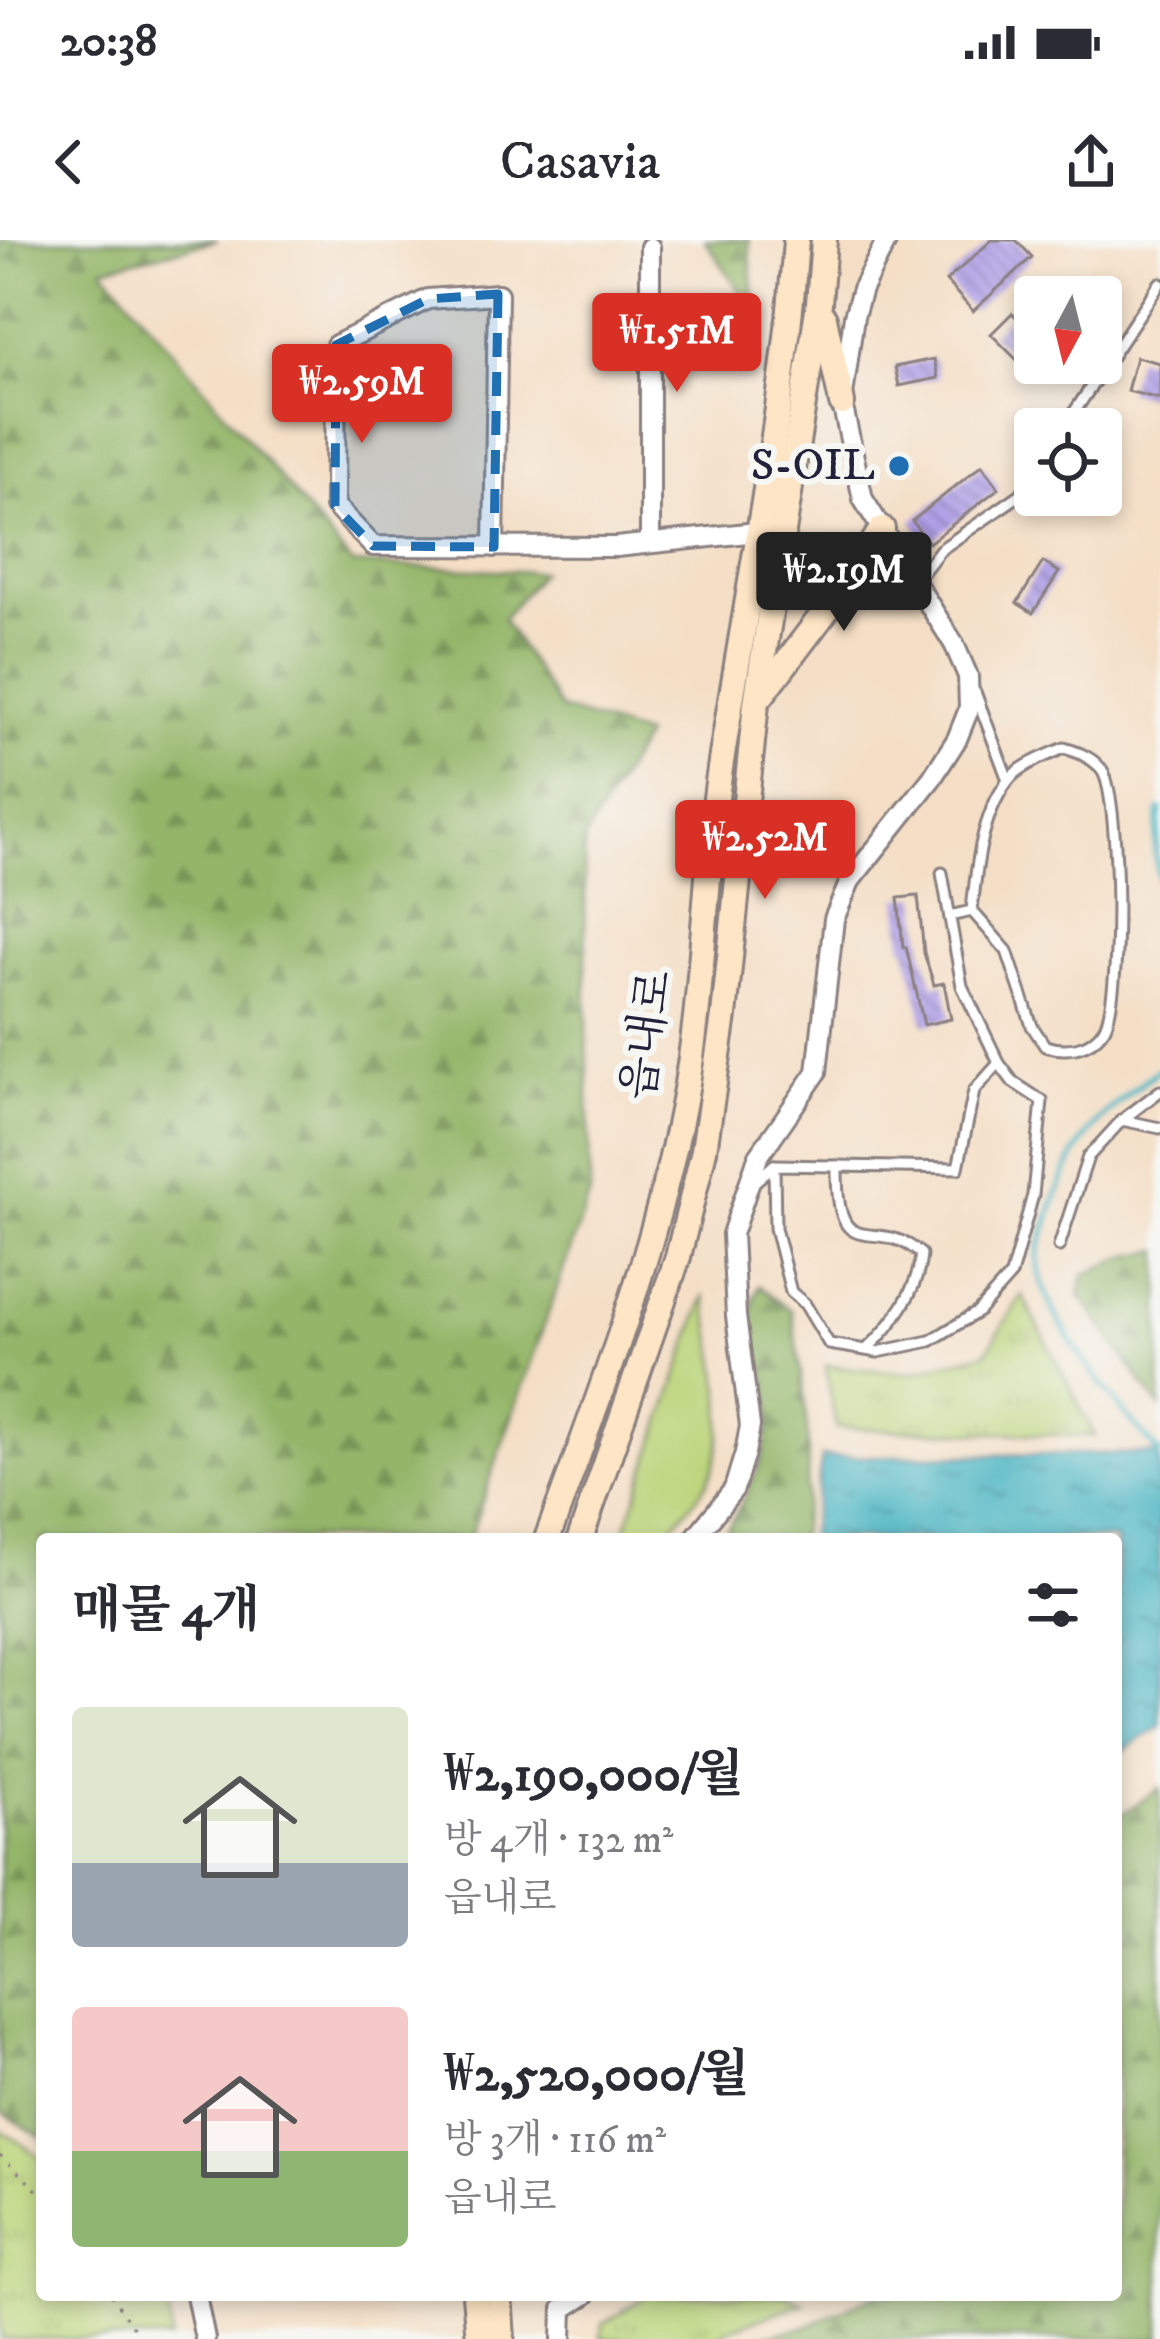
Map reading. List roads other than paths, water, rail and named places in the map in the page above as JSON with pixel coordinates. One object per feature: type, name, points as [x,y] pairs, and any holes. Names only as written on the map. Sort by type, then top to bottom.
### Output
[{"type":"street","name":"읍내로","points":[[549,1533],[635,1294],[683,1104],[717,786],[787,334],[796,240]]},
{"type":"street","name":"읍내로","points":[[582,1533],[678,1257],[704,1150],[724,1016],[755,703],[820,294],[824,240]]},
{"type":"street","points":[[842,403],[854,316],[887,240]]},
{"type":"street","points":[[650,247],[650,543]]},
{"type":"street","points":[[494,547],[498,294],[428,299],[336,345],[335,506],[373,546],[494,547],[650,543],[757,532]]},
{"type":"street","points":[[699,1533],[734,1489],[750,1426],[732,1271],[732,1234],[744,1191],[758,1157],[817,1072],[834,919],[850,881],[932,778],[957,739],[968,709],[968,676],[916,581],[863,499],[820,294]]},
{"type":"street","points":[[755,703],[853,575],[882,529]]},
{"type":"street","points":[[197,2301],[205,2339]]},
{"type":"street","points":[[476,2301],[479,2339]]},
{"type":"street","points":[[499,2301],[502,2339]]},
{"type":"street","points":[[562,2339],[563,2309],[576,2301]]},
{"type":"lane","points":[[1078,408],[1160,283]]},
{"type":"lane","points":[[916,581],[940,550],[1014,499]]},
{"type":"lane","points":[[968,676],[1008,780]]},
{"type":"lane","points":[[1064,748],[1085,754],[1102,771],[1112,804],[1117,952],[1116,989],[1106,1028],[1067,1052],[1045,1046],[1032,1026],[1007,951],[972,911],[976,865],[1008,780],[1064,748]]},
{"type":"lane","points":[[774,1165],[775,1228],[791,1292],[805,1304],[829,1344],[878,1352],[930,1341],[978,1312],[1011,1275],[1033,1195],[1042,1101],[1013,1082],[999,1063],[962,986],[943,872]]},
{"type":"lane","points":[[950,916],[972,911]]},
{"type":"lane","points":[[744,1191],[774,1165],[958,1168],[974,1091],[999,1063]]},
{"type":"lane","points":[[1058,1246],[1088,1157],[1123,1120],[1160,1091]]},
{"type":"lane","points":[[1123,1120],[1160,1128]]},
{"type":"lane","points":[[837,1166],[837,1205],[844,1224],[866,1236],[910,1243],[922,1254],[920,1276],[866,1350]]},
{"type":"water","points":[[1159,1453],[1160,1726],[1122,1752],[1122,1533],[810,1533],[822,1457]]},
{"type":"waterway","points":[[1160,810],[1155,853],[1160,886]]},
{"type":"waterway","points":[[1159,1453],[1066,1333],[1041,1281],[1038,1258],[1076,1152],[1102,1118],[1160,1069]]},
{"type":"place","name":"S-OIL","points":[[899,466]]}]
